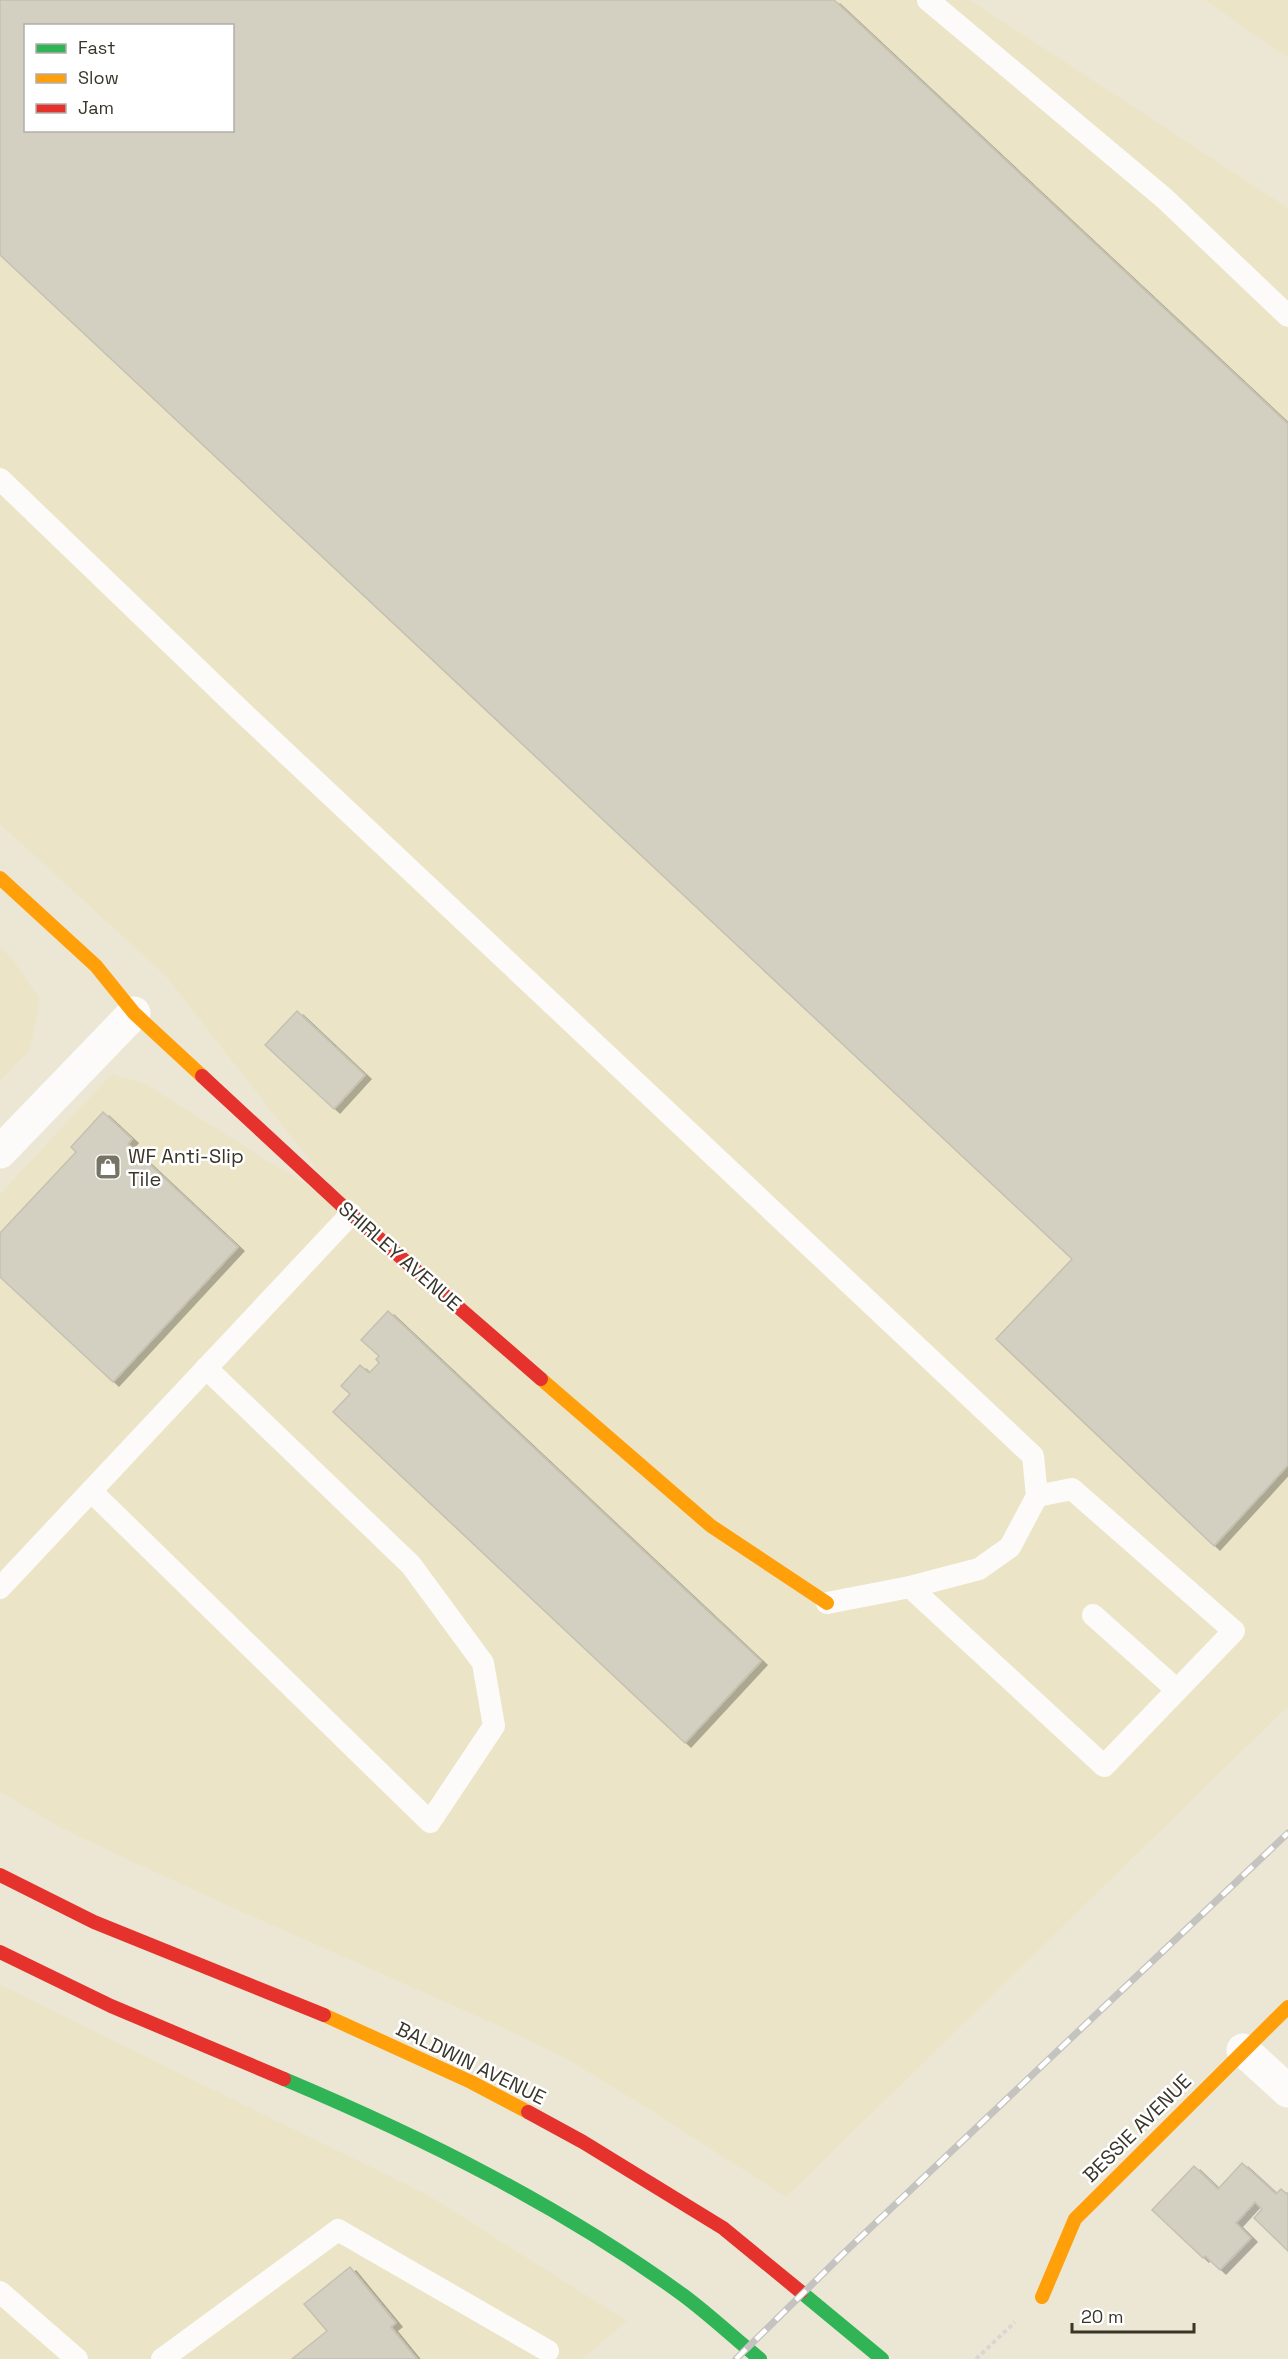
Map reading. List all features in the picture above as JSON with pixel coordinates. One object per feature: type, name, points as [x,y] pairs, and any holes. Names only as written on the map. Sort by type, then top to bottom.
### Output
[{"type":"main road","name":"SHIRLEY AVENUE","points":[[0,878],[96,966],[134,1013],[351,1214],[711,1526],[827,1603]]},
{"type":"main road","name":"BALDWIN AVENUE","points":[[0,1875],[94,1922],[327,2016],[471,2082],[583,2142],[723,2228],[882,2359]]},
{"type":"main road","points":[[0,1952],[111,2006],[374,2118],[475,2166],[591,2233],[684,2296],[760,2359]]},
{"type":"main road","name":"BESSIE AVENUE","points":[[1042,2296],[1075,2219],[1288,2007]]},
{"type":"street","points":[[0,1152],[134,1013]]},
{"type":"street","points":[[1243,2050],[1288,2091]]},
{"type":"lane","points":[[928,0],[1164,198],[1288,316]]},
{"type":"lane","points":[[0,479],[248,717],[1033,1456],[1037,1496],[1010,1547],[979,1569],[910,1587],[827,1603]]},
{"type":"lane","points":[[0,1588],[351,1214]]},
{"type":"lane","points":[[91,1491],[430,1822],[494,1726],[483,1663],[411,1566],[207,1368]]},
{"type":"lane","points":[[910,1587],[1104,1766],[1234,1631],[1072,1489],[1037,1496]]},
{"type":"lane","points":[[1093,1615],[1177,1690]]},
{"type":"lane","points":[[162,2359],[338,2230],[548,2351]]},
{"type":"lane","points":[[0,2292],[77,2359]]},
{"type":"path","points":[[976,2359],[1042,2296]]},
{"type":"shaded area","points":[[0,0],[970,0],[1288,208],[1288,1706],[786,2197],[562,2056],[63,1829],[0,1792],[0,1194],[112,1074],[145,1084],[350,1212],[165,975],[0,824]]},
{"type":"shaded area","points":[[1205,0],[1288,0],[1288,58]]},
{"type":"shaded area","points":[[0,947],[12,959],[40,999],[30,1049],[0,1081]]},
{"type":"shaded area","points":[[0,1985],[428,2195],[627,2321],[582,2359],[0,2359]]},
{"type":"building","points":[[0,0],[834,0],[1288,424],[1288,1465],[1214,1546],[996,1339],[1072,1259],[0,255]]},
{"type":"building","points":[[297,1011],[365,1075],[334,1109],[265,1045]]},
{"type":"building","points":[[103,1112],[132,1139],[128,1144],[238,1247],[113,1382],[0,1277],[0,1233],[76,1152],[71,1147]]},
{"type":"building","points":[[388,1311],[761,1661],[685,1743],[333,1412],[350,1394],[341,1386],[360,1365],[369,1373],[379,1363],[376,1359],[379,1356],[361,1340]]},
{"type":"building","points":[[1242,2163],[1276,2194],[1281,2189],[1288,2195],[1288,2251],[1254,2218],[1262,2209],[1255,2202],[1236,2223],[1251,2238],[1220,2270],[1205,2256],[1203,2258],[1152,2210],[1194,2166],[1218,2189]]},
{"type":"building","points":[[350,2267],[396,2323],[391,2327],[417,2359],[292,2359],[327,2331],[304,2304]]},
{"type":"railway","points":[[736,2359],[846,2251],[1288,1833]]},
{"type":"traffic: fast","points":[[284,2079],[388,2125],[490,2175],[539,2203],[636,2262],[683,2295],[760,2359]]},
{"type":"traffic: fast","points":[[801,2292],[882,2359]]},
{"type":"traffic: slow","points":[[0,878],[96,966],[134,1013],[202,1076]]},
{"type":"traffic: slow","points":[[541,1379],[711,1526],[827,1603]]},
{"type":"traffic: slow","points":[[1042,2297],[1075,2219],[1288,2007]]},
{"type":"traffic: slow","points":[[324,2015],[471,2082],[528,2112]]},
{"type":"traffic: jam","points":[[202,1076],[351,1214],[541,1379]]},
{"type":"traffic: jam","points":[[0,1875],[94,1922],[324,2015]]},
{"type":"traffic: jam","points":[[0,1952],[111,2006],[284,2079]]},
{"type":"traffic: jam","points":[[528,2112],[583,2142],[723,2228],[801,2292]]},
{"type":"place","name":"WF Anti-Slip Tile","points":[[108,1167]]}]
